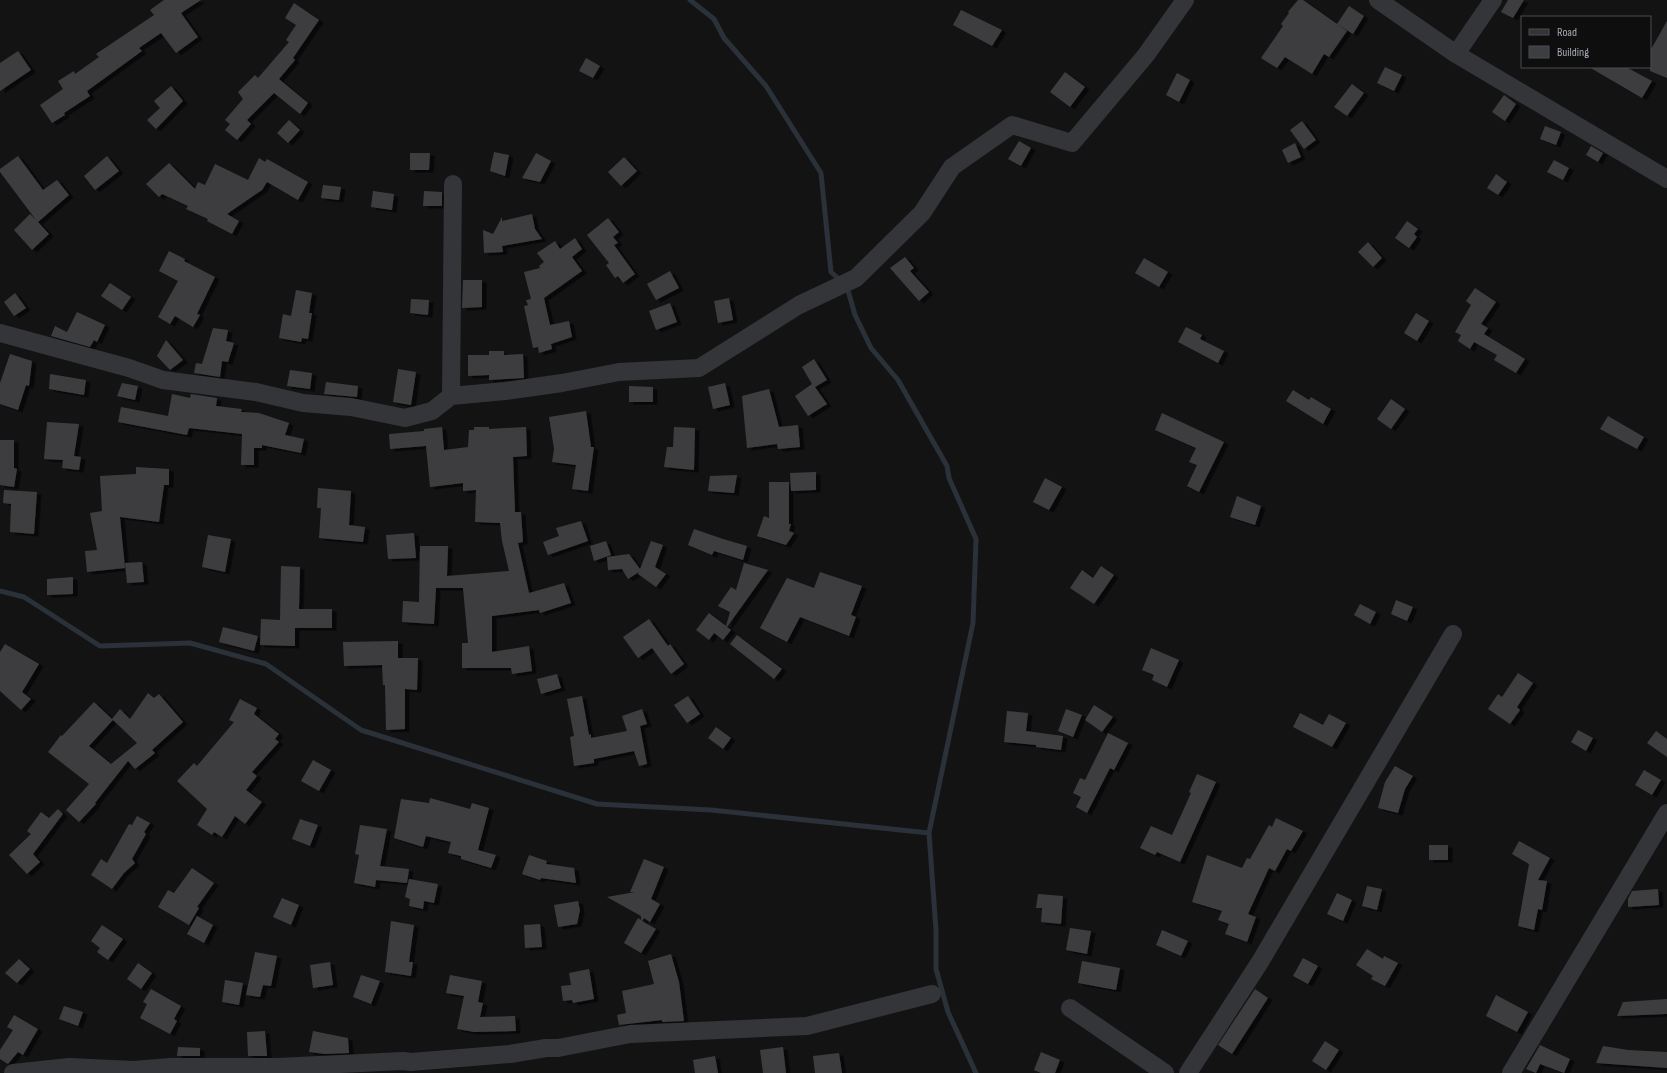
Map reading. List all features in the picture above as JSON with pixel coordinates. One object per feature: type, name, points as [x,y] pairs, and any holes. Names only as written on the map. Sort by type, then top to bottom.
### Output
[{"type":"street","points":[[0,333],[128,368],[163,380],[256,392],[303,403],[350,407],[405,418],[432,411],[451,396],[505,391],[562,383],[619,372],[700,368],[799,305],[856,278],[922,213],[952,167],[1012,125],[1072,143],[1146,55],[1185,0]]},
{"type":"street","points":[[1378,0],[1456,54],[1667,179]]},
{"type":"street","points":[[1456,54],[1493,0]]},
{"type":"street","points":[[451,396],[453,184]]},
{"type":"street","points":[[1188,1073],[1260,962],[1453,634]]},
{"type":"street","points":[[1511,1073],[1667,813]]},
{"type":"street","points":[[13,1073],[69,1068],[134,1070],[170,1067],[277,1067],[403,1061],[412,1068],[546,1048],[558,1048],[630,1034],[807,1026],[932,994]]},
{"type":"street","points":[[1070,1008],[1165,1073]]},
{"type":"building","points":[[164,0],[201,0],[181,13],[198,37],[176,53],[161,33],[139,48],[142,51],[87,91],[90,96],[64,113],[65,115],[52,123],[40,105],[63,89],[58,81],[74,71],[75,74],[99,57],[96,54],[154,15],[150,10]]},
{"type":"building","points":[[1298,0],[1303,0],[1347,31],[1329,57],[1324,54],[1312,74],[1285,57],[1277,68],[1261,58],[1283,26],[1281,24],[1289,13],[1288,12]]},
{"type":"building","points":[[1508,0],[1524,0],[1513,18],[1501,12]]},
{"type":"building","points":[[294,3],[319,20],[293,58],[295,60],[279,79],[308,103],[300,114],[274,93],[247,120],[251,124],[237,140],[225,130],[230,124],[225,120],[243,99],[238,92],[255,75],[258,78],[289,42],[286,40],[296,25],[285,18]]},
{"type":"building","points":[[1349,6],[1364,16],[1353,34],[1337,24]]},
{"type":"building","points":[[961,10],[1002,30],[992,46],[953,25]]},
{"type":"building","points":[[1667,21],[1667,78],[1650,71],[1651,49]]},
{"type":"building","points":[[18,51],[31,70],[0,91],[0,63]]},
{"type":"building","points":[[586,58],[600,66],[593,78],[579,71]]},
{"type":"building","points":[[1385,67],[1402,75],[1394,91],[1377,83]]},
{"type":"building","points":[[1591,68],[1628,68],[1652,81],[1642,98]]},
{"type":"building","points":[[1065,72],[1085,87],[1070,107],[1050,92]]},
{"type":"building","points":[[1177,73],[1190,80],[1179,102],[1166,95]]},
{"type":"building","points":[[1352,84],[1364,93],[1347,116],[1334,107]]},
{"type":"building","points":[[171,86],[183,101],[156,129],[147,120],[160,108],[154,101]]},
{"type":"building","points":[[1504,95],[1516,104],[1505,121],[1492,112]]},
{"type":"building","points":[[289,120],[300,130],[288,143],[277,133]]},
{"type":"building","points":[[1302,121],[1316,140],[1304,149],[1290,130]]},
{"type":"building","points":[[1545,126],[1561,132],[1556,145],[1540,139]]},
{"type":"building","points":[[1019,141],[1031,148],[1021,166],[1008,159]]},
{"type":"building","points":[[1295,143],[1301,157],[1288,163],[1282,150]]},
{"type":"building","points":[[1591,146],[1603,153],[1598,162],[1586,155]]},
{"type":"building","points":[[494,152],[509,155],[505,176],[490,171]]},
{"type":"building","points":[[410,153],[430,153],[429,170],[410,170]]},
{"type":"building","points":[[536,153],[551,161],[540,182],[522,178]]},
{"type":"building","points":[[18,156],[43,190],[57,180],[69,195],[38,222],[49,234],[32,250],[14,230],[30,214],[36,220],[0,172],[0,169]]},
{"type":"building","points":[[107,156],[119,171],[95,190],[84,176]]},
{"type":"building","points":[[624,157],[637,171],[621,186],[608,172]]},
{"type":"building","points":[[259,158],[265,162],[267,159],[308,182],[298,200],[267,182],[262,190],[227,214],[239,221],[232,234],[207,221],[208,219],[186,209],[188,206],[162,194],[159,197],[146,184],[169,163],[195,189],[198,182],[205,185],[215,164],[248,180]]},
{"type":"building","points":[[1554,160],[1569,168],[1563,180],[1547,172]]},
{"type":"building","points":[[1496,174],[1507,182],[1498,195],[1487,188]]},
{"type":"building","points":[[323,185],[341,187],[339,200],[321,198]]},
{"type":"building","points":[[373,191],[394,194],[392,210],[371,207]]},
{"type":"building","points":[[424,191],[442,192],[442,206],[423,206]]},
{"type":"building","points":[[532,214],[535,229],[542,239],[502,246],[503,252],[484,253],[483,230],[493,234],[502,217],[502,221]]},
{"type":"building","points":[[608,218],[619,232],[613,237],[618,243],[614,245],[635,274],[623,283],[618,276],[615,278],[606,265],[609,263],[587,235]]},
{"type":"building","points":[[1407,221],[1418,229],[1414,234],[1417,237],[1409,248],[1395,238]]},
{"type":"building","points":[[575,238],[582,249],[572,257],[582,271],[544,298],[550,325],[569,321],[572,337],[551,344],[552,349],[539,353],[538,347],[533,348],[524,306],[528,305],[526,300],[531,299],[524,272],[540,268],[539,266],[544,262],[537,253],[555,241],[560,249]]},
{"type":"building","points":[[1368,242],[1382,258],[1373,267],[1358,252]]},
{"type":"building","points":[[169,251],[185,259],[184,261],[215,277],[197,314],[200,315],[193,327],[175,316],[170,324],[158,317],[178,281],[159,271]]},
{"type":"building","points":[[905,257],[914,268],[910,271],[929,292],[919,301],[890,268]]},
{"type":"building","points":[[1144,258],[1168,272],[1159,287],[1135,273]]},
{"type":"building","points":[[670,271],[679,288],[656,300],[647,284]]},
{"type":"building","points":[[463,280],[482,280],[482,307],[462,308]]},
{"type":"building","points":[[110,283],[131,297],[122,310],[101,296]]},
{"type":"building","points":[[1475,288],[1496,302],[1481,324],[1488,328],[1484,334],[1525,359],[1516,373],[1494,360],[1497,355],[1474,342],[1470,349],[1458,341],[1461,335],[1455,332],[1471,305],[1466,301]]},
{"type":"building","points":[[296,290],[312,293],[309,313],[312,313],[308,339],[302,338],[301,342],[279,338],[283,314],[291,316]]},
{"type":"building","points":[[15,293],[26,308],[14,316],[4,302]]},
{"type":"building","points":[[729,298],[733,320],[718,323],[714,301]]},
{"type":"building","points":[[411,299],[429,300],[428,315],[410,313]]},
{"type":"building","points":[[670,303],[677,322],[656,330],[649,311]]},
{"type":"building","points":[[77,312],[105,325],[97,342],[94,340],[90,347],[51,336],[55,326],[67,332]]},
{"type":"building","points":[[1416,313],[1429,321],[1417,341],[1404,333]]},
{"type":"building","points":[[1186,327],[1202,335],[1200,339],[1224,351],[1218,363],[1178,342]]},
{"type":"building","points":[[213,328],[228,330],[226,341],[234,343],[228,362],[222,361],[220,377],[194,373],[196,363],[202,364]]},
{"type":"building","points":[[166,340],[183,360],[170,370],[157,356]]},
{"type":"building","points":[[489,351],[504,351],[504,355],[523,354],[524,378],[489,380],[489,375],[468,376],[468,355],[489,355]]},
{"type":"building","points":[[10,354],[32,361],[29,386],[26,385],[18,410],[0,404],[0,383]]},
{"type":"building","points":[[814,359],[827,380],[815,387],[827,404],[808,416],[795,396],[812,384],[802,367]]},
{"type":"building","points":[[398,369],[416,372],[411,405],[393,402]]},
{"type":"building","points":[[290,370],[312,373],[310,389],[287,386]]},
{"type":"building","points":[[50,374],[86,380],[84,395],[49,389]]},
{"type":"building","points":[[326,382],[358,386],[357,397],[324,394]]},
{"type":"building","points":[[122,383],[138,386],[135,400],[117,396]]},
{"type":"building","points":[[725,383],[730,405],[713,409],[708,387]]},
{"type":"building","points":[[629,386],[653,387],[653,402],[629,402]]},
{"type":"building","points":[[769,389],[779,427],[798,425],[800,447],[778,449],[777,444],[747,448],[742,396]]},
{"type":"building","points":[[1293,390],[1309,400],[1311,397],[1331,409],[1323,424],[1286,401]]},
{"type":"building","points":[[172,394],[190,398],[191,394],[217,398],[216,406],[242,409],[241,412],[259,413],[289,423],[285,435],[304,439],[301,453],[262,445],[262,448],[254,448],[254,465],[241,465],[242,434],[189,428],[187,435],[118,422],[121,407],[168,416]]},
{"type":"building","points":[[1391,399],[1405,409],[1391,429],[1377,419]]},
{"type":"building","points":[[586,411],[591,447],[594,447],[588,491],[572,489],[576,465],[552,462],[554,449],[549,417]]},
{"type":"building","points":[[1162,413],[1224,442],[1199,492],[1187,486],[1197,465],[1189,462],[1196,448],[1155,430]]},
{"type":"building","points":[[1608,416],[1644,437],[1637,449],[1600,429]]},
{"type":"building","points":[[47,422],[79,424],[74,456],[81,457],[79,470],[62,468],[63,460],[44,459]]},
{"type":"building","points":[[442,427],[444,450],[468,447],[469,430],[474,430],[474,427],[489,427],[489,429],[526,427],[527,456],[513,457],[515,512],[521,512],[523,542],[518,543],[529,593],[564,583],[571,603],[540,613],[539,610],[492,616],[492,652],[529,646],[532,671],[512,674],[511,668],[462,668],[462,643],[468,643],[463,588],[436,588],[434,624],[402,622],[403,601],[419,602],[420,546],[448,546],[447,576],[509,571],[502,541],[500,523],[475,522],[476,490],[463,491],[463,483],[430,487],[426,446],[390,449],[389,434],[424,431],[424,429]]},
{"type":"building","points":[[674,427],[695,428],[694,470],[664,467],[667,447],[673,447]]},
{"type":"building","points":[[0,440],[14,440],[14,468],[17,469],[14,487],[0,485]]},
{"type":"building","points":[[136,467],[169,469],[169,485],[164,485],[159,522],[120,517],[125,568],[87,572],[85,551],[97,550],[90,513],[102,511],[100,476],[136,474]]},
{"type":"building","points":[[816,472],[816,490],[791,491],[790,473]]},
{"type":"building","points":[[737,475],[734,493],[708,491],[710,476]]},
{"type":"building","points":[[1045,478],[1062,487],[1049,510],[1033,502]]},
{"type":"building","points":[[769,482],[789,482],[789,524],[791,524],[789,531],[794,533],[786,545],[757,536],[764,516],[769,518]]},
{"type":"building","points":[[318,488],[351,491],[349,525],[365,527],[363,542],[319,538],[321,508],[317,508]]},
{"type":"building","points":[[4,490],[37,492],[34,534],[10,532],[11,504],[3,503]]},
{"type":"building","points":[[1237,496],[1261,506],[1255,525],[1230,517]]},
{"type":"building","points":[[581,521],[588,541],[548,555],[543,542],[559,536],[556,528]]},
{"type":"building","points":[[694,529],[747,546],[743,560],[714,551],[712,555],[688,545]]},
{"type":"building","points":[[414,533],[416,558],[388,559],[386,535]]},
{"type":"building","points":[[208,535],[231,539],[225,572],[202,567]]},
{"type":"building","points":[[606,541],[611,555],[594,561],[590,546]]},
{"type":"building","points":[[651,541],[663,545],[655,567],[666,574],[656,587],[638,574],[639,572],[628,579],[622,569],[608,570],[607,557],[629,554],[640,569]]},
{"type":"building","points":[[142,562],[144,582],[127,583],[125,563]]},
{"type":"building","points":[[744,563],[768,570],[727,627],[731,630],[723,640],[714,633],[709,640],[696,630],[709,613],[726,626],[730,612],[718,606],[731,587],[736,590]]},
{"type":"building","points":[[281,566],[300,567],[299,609],[332,609],[332,628],[295,628],[295,646],[260,645],[261,619],[280,620]]},
{"type":"building","points":[[1101,566],[1114,575],[1094,604],[1070,588],[1082,570],[1093,578]]},
{"type":"building","points":[[820,572],[862,586],[851,615],[856,617],[849,636],[800,617],[787,642],[760,628],[787,578],[814,588]]},
{"type":"building","points":[[73,577],[73,594],[47,595],[47,579]]},
{"type":"building","points":[[1396,600],[1413,607],[1407,621],[1391,614]]},
{"type":"building","points":[[1360,604],[1376,612],[1370,624],[1354,615]]},
{"type":"building","points":[[649,619],[668,646],[670,644],[684,664],[671,674],[652,648],[638,658],[623,637]]},
{"type":"building","points":[[223,627],[258,636],[254,651],[219,642]]},
{"type":"building","points":[[737,635],[782,669],[774,679],[730,644]]},
{"type":"building","points":[[398,641],[398,658],[418,658],[417,690],[405,689],[405,729],[386,730],[385,685],[383,685],[382,665],[344,666],[343,642]]},
{"type":"building","points":[[5,644],[39,664],[22,692],[31,699],[21,710],[0,691],[0,652]]},
{"type":"building","points":[[1151,648],[1179,660],[1167,687],[1152,680],[1154,675],[1142,670]]},
{"type":"building","points":[[1518,673],[1533,683],[1517,707],[1520,710],[1510,724],[1488,709],[1498,694],[1502,697]]},
{"type":"building","points":[[557,674],[561,688],[541,694],[537,679]]},
{"type":"building","points":[[148,693],[154,698],[159,694],[183,722],[152,750],[155,753],[135,769],[128,761],[95,803],[96,804],[79,822],[66,810],[89,784],[48,752],[61,735],[62,736],[94,702],[112,719],[120,709],[130,719]],"holes":[[[113,720],[137,743],[111,764],[89,746]]]},
{"type":"building","points":[[582,696],[589,735],[591,734],[591,738],[627,731],[622,716],[642,709],[647,724],[640,726],[647,764],[639,766],[634,751],[594,759],[594,763],[574,766],[570,737],[574,736],[567,699]]},
{"type":"building","points":[[688,696],[700,714],[687,723],[674,705]]},
{"type":"building","points":[[240,699],[257,708],[254,714],[279,734],[275,739],[279,742],[252,772],[257,776],[246,790],[262,802],[245,824],[235,816],[222,837],[214,832],[212,835],[197,825],[207,809],[177,781],[194,763],[197,766],[234,722],[229,720]]},
{"type":"building","points":[[1094,705],[1113,717],[1102,732],[1085,720]]},
{"type":"building","points":[[1066,709],[1082,715],[1073,737],[1058,731]]},
{"type":"building","points":[[1007,711],[1028,713],[1026,731],[1063,736],[1061,750],[1036,747],[1036,745],[1004,742]]},
{"type":"building","points":[[1300,713],[1323,725],[1329,714],[1346,723],[1332,747],[1293,727]]},
{"type":"building","points":[[716,727],[731,738],[723,749],[708,738]]},
{"type":"building","points":[[1578,730],[1593,738],[1586,751],[1571,742]]},
{"type":"building","points":[[1656,731],[1667,739],[1667,757],[1647,743]]},
{"type":"building","points":[[1108,733],[1128,743],[1114,770],[1110,768],[1087,813],[1076,807],[1081,797],[1073,793],[1080,778],[1085,780]]},
{"type":"building","points":[[313,760],[331,770],[319,791],[301,781]]},
{"type":"building","points":[[1395,766],[1413,776],[1405,789],[1398,813],[1378,808],[1385,782]]},
{"type":"building","points":[[1644,770],[1661,780],[1652,795],[1635,785]]},
{"type":"building","points":[[1197,774],[1216,782],[1180,862],[1157,852],[1155,855],[1140,848],[1151,826],[1172,835],[1191,793],[1189,792]]},
{"type":"building","points":[[430,798],[470,809],[472,803],[489,808],[478,850],[496,855],[491,868],[461,859],[461,856],[448,853],[451,842],[426,836],[423,847],[394,838],[401,799],[429,803]]},
{"type":"building","points":[[58,809],[63,814],[33,854],[40,862],[27,874],[9,855],[31,834],[27,831],[41,812],[49,818]]},
{"type":"building","points":[[137,816],[150,823],[144,832],[146,834],[132,859],[135,863],[124,873],[112,889],[91,875],[101,859],[107,863],[129,824],[132,825]]},
{"type":"building","points":[[1276,818],[1303,831],[1291,851],[1287,849],[1275,871],[1269,868],[1248,914],[1256,917],[1247,942],[1225,934],[1229,924],[1218,920],[1222,911],[1192,902],[1207,855],[1242,868],[1247,858],[1250,859],[1269,825],[1272,827]]},
{"type":"building","points":[[300,819],[318,825],[310,846],[292,839]]},
{"type":"building","points":[[360,825],[387,829],[380,866],[409,869],[407,883],[376,880],[375,887],[354,883],[359,855],[355,854]]},
{"type":"building","points":[[1519,841],[1550,858],[1538,880],[1547,881],[1542,910],[1538,909],[1534,930],[1518,926],[1529,864],[1512,854]]},
{"type":"building","points":[[1429,845],[1448,845],[1448,860],[1429,860]]},
{"type":"building","points":[[529,855],[547,861],[546,864],[574,868],[576,883],[541,878],[540,880],[522,874]]},
{"type":"building","points":[[644,859],[664,867],[651,899],[660,904],[650,922],[644,918],[642,921],[656,929],[641,953],[624,943],[638,918],[641,920],[641,916],[607,897],[635,892],[630,892]]},
{"type":"building","points":[[192,868],[214,883],[197,907],[199,908],[189,925],[158,907],[168,890],[174,893]]},
{"type":"building","points":[[409,879],[438,884],[434,903],[424,901],[423,909],[409,906],[410,899],[405,897]]},
{"type":"building","points":[[1367,886],[1382,889],[1377,910],[1362,906]]},
{"type":"building","points":[[1658,889],[1659,905],[1628,907],[1628,899],[1632,891]]},
{"type":"building","points":[[1337,893],[1352,900],[1343,921],[1327,914]]},
{"type":"building","points":[[1038,894],[1063,896],[1061,924],[1041,922],[1042,908],[1036,908]]},
{"type":"building","points":[[282,898],[299,905],[291,925],[273,917]]},
{"type":"building","points":[[578,901],[580,910],[577,924],[558,927],[554,905]]},
{"type":"building","points":[[197,916],[213,925],[204,943],[187,934]]},
{"type":"building","points":[[391,921],[414,925],[409,962],[413,962],[411,976],[385,972]]},
{"type":"building","points":[[540,924],[542,947],[525,948],[524,925]]},
{"type":"building","points":[[102,925],[123,939],[108,960],[97,952],[100,948],[91,941]]},
{"type":"building","points":[[1070,928],[1091,931],[1087,954],[1066,950]]},
{"type":"building","points":[[1162,930],[1188,941],[1181,956],[1156,945]]},
{"type":"building","points":[[1367,949],[1383,959],[1384,956],[1398,963],[1385,986],[1371,979],[1373,976],[1356,965]]},
{"type":"building","points":[[255,952],[277,956],[271,986],[263,985],[260,997],[246,995]]},
{"type":"building","points":[[671,954],[679,982],[684,1021],[662,1022],[662,1020],[619,1025],[617,1015],[626,1013],[622,991],[654,984],[648,961]]},
{"type":"building","points":[[1303,958],[1318,966],[1308,984],[1293,976]]},
{"type":"building","points":[[19,959],[30,969],[17,983],[5,973]]},
{"type":"building","points":[[1082,961],[1120,968],[1116,990],[1078,983]]},
{"type":"building","points":[[330,962],[333,985],[313,988],[310,965]]},
{"type":"building","points":[[138,963],[152,973],[141,989],[127,979]]},
{"type":"building","points":[[589,969],[594,999],[573,1003],[572,1000],[563,1001],[561,986],[571,985],[569,973]]},
{"type":"building","points":[[361,975],[380,981],[371,1004],[353,997]]},
{"type":"building","points":[[450,975],[482,981],[478,1002],[483,1003],[480,1017],[515,1016],[516,1031],[474,1032],[457,1029],[464,996],[446,993]]},
{"type":"building","points":[[225,980],[243,983],[239,1005],[222,1002]]},
{"type":"building","points":[[151,989],[181,1006],[174,1019],[177,1021],[170,1034],[140,1018],[147,1004],[143,1002]]},
{"type":"building","points":[[1255,989],[1268,998],[1232,1054],[1218,1045]]},
{"type":"building","points":[[1496,995],[1528,1012],[1517,1032],[1486,1016]]},
{"type":"building","points":[[1667,999],[1667,1014],[1617,1016],[1623,1002]]},
{"type":"building","points":[[64,1006],[83,1012],[78,1026],[59,1019]]},
{"type":"building","points":[[14,1015],[38,1029],[23,1055],[18,1052],[8,1064],[0,1059],[0,1050],[13,1030],[7,1027]]},
{"type":"building","points":[[265,1031],[267,1056],[248,1056],[247,1032]]},
{"type":"building","points":[[313,1031],[348,1038],[349,1053],[325,1054],[309,1052]]},
{"type":"building","points":[[1325,1041],[1339,1050],[1326,1070],[1312,1061]]},
{"type":"building","points":[[1540,1045],[1570,1059],[1564,1073],[1540,1064],[1536,1073],[1526,1069]]},
{"type":"building","points":[[1603,1046],[1628,1050],[1667,1052],[1667,1068],[1596,1063]]},
{"type":"building","points":[[178,1047],[200,1048],[200,1056],[177,1056]]},
{"type":"building","points":[[783,1047],[786,1073],[763,1073],[760,1050]]},
{"type":"building","points":[[1041,1052],[1060,1060],[1055,1073],[1041,1073],[1034,1070]]},
{"type":"building","points":[[839,1053],[842,1073],[815,1073],[813,1056]]},
{"type":"building","points":[[715,1056],[718,1073],[695,1073],[693,1060]]},
{"type":"waterway","points":[[690,0],[714,19],[724,38],[766,86],[821,173],[831,272],[841,281]]},
{"type":"waterway","points":[[847,287],[855,315],[871,348],[898,380],[947,466],[949,478],[976,539],[973,623],[929,833],[936,930],[936,969],[948,1012],[976,1073]]},
{"type":"waterway","points":[[0,591],[24,597],[100,646],[190,643],[266,664],[361,730],[597,804],[711,810],[929,833]]}]
